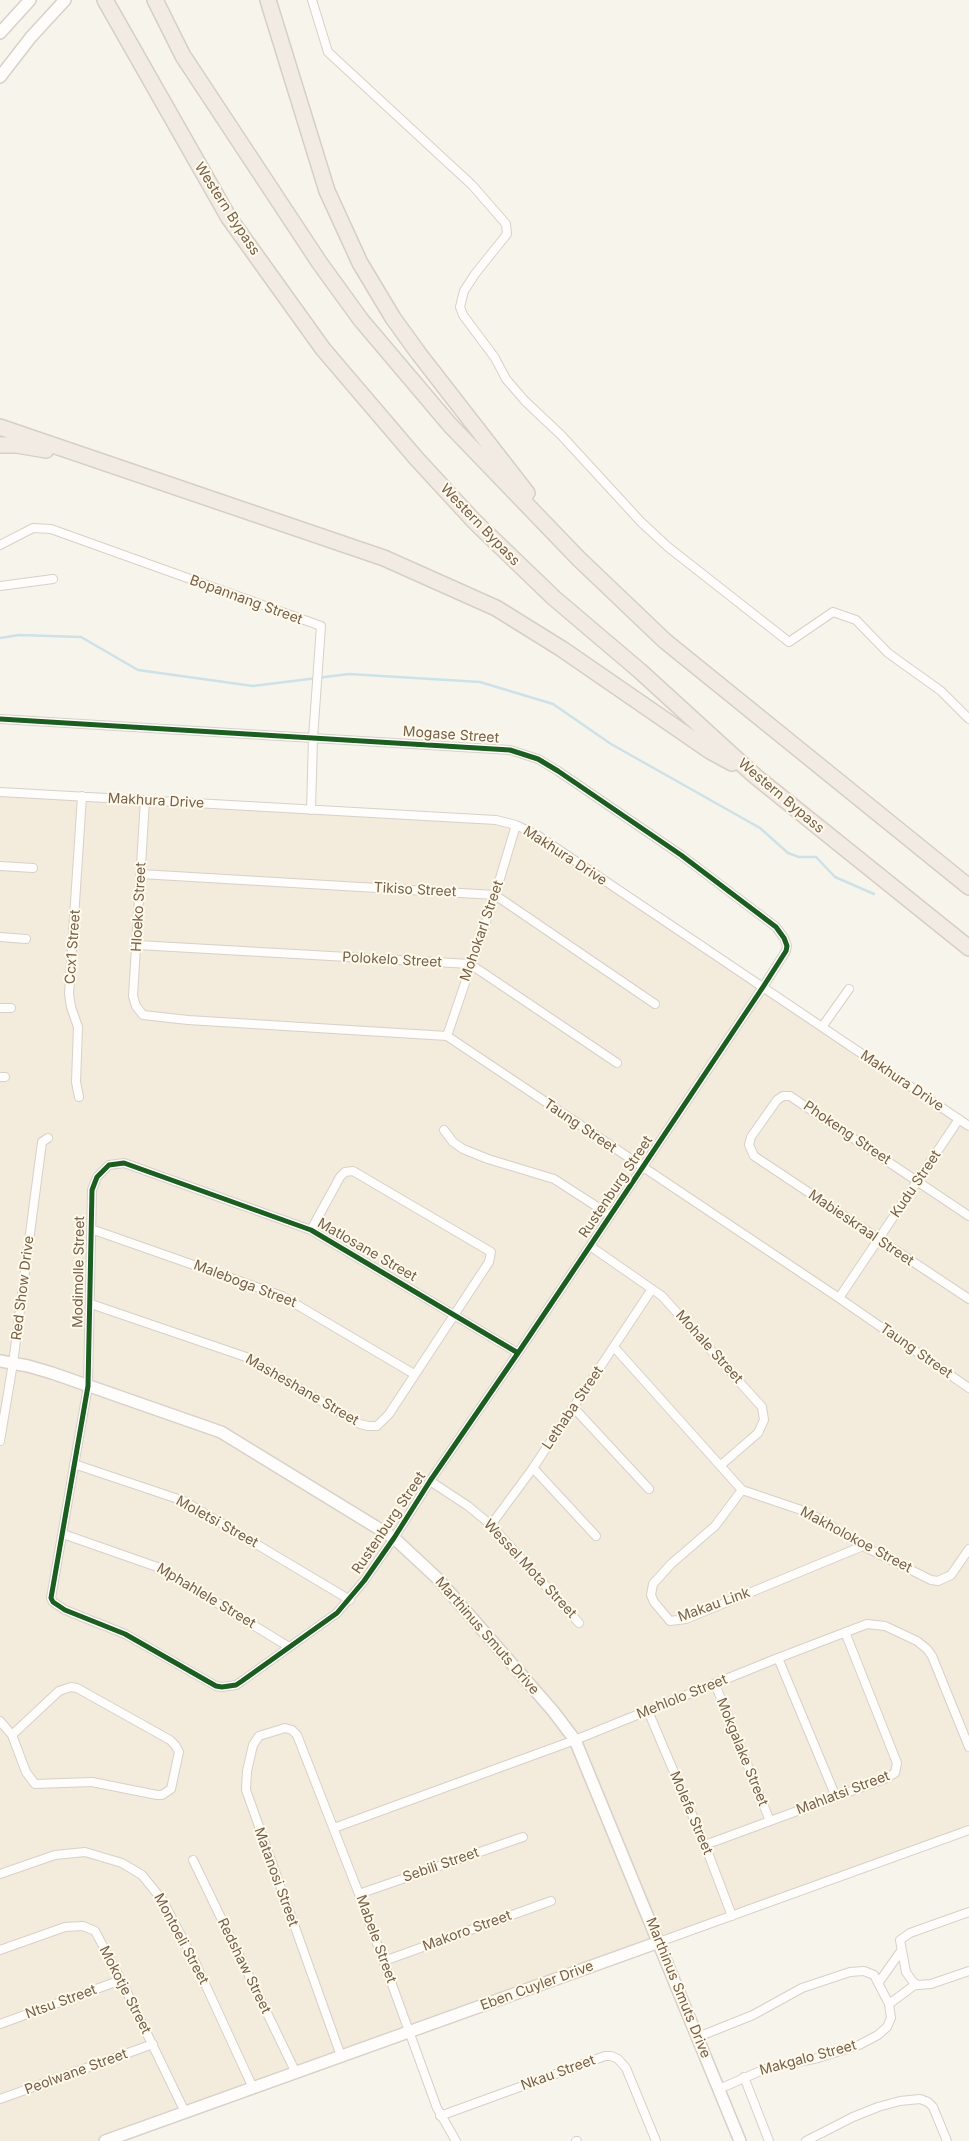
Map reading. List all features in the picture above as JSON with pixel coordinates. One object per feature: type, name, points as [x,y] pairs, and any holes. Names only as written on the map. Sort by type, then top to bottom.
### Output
[{"type":"highway","name":"Western Bypass","points":[[106,0],[229,218],[323,349],[416,458],[474,521],[554,598],[640,671],[755,776],[969,948]]},
{"type":"highway","points":[[155,0],[183,56],[319,262],[361,320],[450,425],[579,559],[665,641],[969,887]]},
{"type":"highway","points":[[268,0],[327,191],[360,263],[393,318],[418,354],[579,559]]},
{"type":"highway","points":[[0,427],[384,558],[496,608],[562,649],[710,751],[755,776]]},
{"type":"highway","points":[[0,445],[48,450],[158,482]]},
{"type":"street","points":[[0,33],[30,0]]},
{"type":"street","points":[[312,0],[328,52],[472,185],[506,224],[507,234],[475,274],[464,292],[460,307],[463,315],[494,358],[506,379],[525,401],[561,435],[641,522],[668,547],[789,642],[833,612],[856,620],[888,652],[941,691],[969,719]]},
{"type":"street","points":[[0,77],[31,37],[65,1]]},
{"type":"street","name":"Bopannang Street","points":[[0,545],[34,528],[51,529],[321,626],[313,738],[312,810]]},
{"type":"street","points":[[0,586],[53,579]]},
{"type":"street","name":"Mogase Street","points":[[0,719],[510,750],[538,759],[681,855],[781,933],[786,942],[786,951],[763,987]]},
{"type":"street","name":"Makhura Drive","points":[[0,792],[496,820],[516,825],[537,835],[969,1126]]},
{"type":"street","name":"Ccx1 Street","points":[[79,1097],[76,1082],[78,1026],[71,1007],[70,994],[82,796]]},
{"type":"street","name":"Hloeko Street","points":[[145,800],[138,945],[133,996],[140,1012],[151,1017],[188,1020],[447,1036]]},
{"type":"street","name":"Mohokarl Street","points":[[447,1036],[495,895],[516,825]]},
{"type":"street","points":[[0,866],[33,868]]},
{"type":"street","name":"Tikiso Street","points":[[141,874],[495,895]]},
{"type":"street","points":[[495,895],[655,1004]]},
{"type":"street","points":[[0,937],[26,939]]},
{"type":"street","name":"Polokelo Street","points":[[138,945],[470,964]]},
{"type":"street","points":[[470,964],[617,1063]]},
{"type":"street","name":"Rustenburg Street","points":[[88,1386],[51,1598],[55,1604],[65,1610],[124,1634],[216,1686],[228,1687],[236,1685],[350,1600],[394,1538],[430,1481],[763,987]]},
{"type":"street","points":[[822,1027],[849,989]]},
{"type":"street","points":[[0,1008],[11,1008]]},
{"type":"street","name":"Taung Street","points":[[447,1036],[839,1298],[969,1388]]},
{"type":"street","name":"Phokeng Street","points":[[754,1156],[749,1145],[754,1130],[777,1100],[783,1096],[790,1096],[969,1216]]},
{"type":"street","name":"Kudu Street","points":[[839,1298],[959,1119]]},
{"type":"street","points":[[444,1130],[453,1142],[464,1149],[488,1160],[554,1179],[610,1215]]},
{"type":"street","name":"Red Show Drive","points":[[0,1441],[13,1363],[42,1142],[48,1138]]},
{"type":"street","name":"Mabieskraal Street","points":[[754,1156],[969,1299]]},
{"type":"street","name":"Matlosane Street","points":[[109,1165],[124,1163],[311,1230],[518,1353]]},
{"type":"street","name":"Modimolle Street","points":[[88,1386],[91,1304],[91,1200],[94,1183],[101,1170],[109,1165]]},
{"type":"street","name":"Masheshane Street","points":[[91,1304],[246,1357],[368,1426],[377,1426],[382,1422],[454,1315],[489,1262],[491,1254],[489,1250],[353,1171],[345,1172],[340,1177],[311,1230]]},
{"type":"street","name":"Maleboga Street","points":[[92,1229],[282,1296],[414,1374]]},
{"type":"street","name":"Mohale Street","points":[[590,1246],[652,1289],[670,1304],[762,1407],[764,1420],[758,1433],[721,1465]]},
{"type":"street","name":"Lethaba Street","points":[[491,1525],[533,1468],[652,1289]]},
{"type":"street","points":[[614,1347],[742,1490]]},
{"type":"street","name":"Marthinus Smuts Drive","points":[[0,1361],[36,1368],[221,1432],[394,1538],[438,1579],[558,1717],[575,1740],[740,2141]]},
{"type":"street","points":[[573,1407],[649,1489]]},
{"type":"street","name":"Moletsi Street","points":[[74,1464],[184,1501],[350,1600]]},
{"type":"street","points":[[533,1468],[596,1536]]},
{"type":"street","name":"Wessel Mota Street","points":[[430,1481],[477,1513],[491,1525],[580,1623]]},
{"type":"street","name":"Makholokoe Street","points":[[742,1490],[804,1511],[863,1546],[931,1580],[938,1581],[951,1575],[969,1549]]},
{"type":"street","name":"Makau Link","points":[[742,1490],[715,1526],[671,1564],[652,1584],[651,1595],[654,1602],[670,1621],[686,1619],[863,1546]]},
{"type":"street","name":"Mphahlele Street","points":[[63,1534],[160,1568],[289,1646]]},
{"type":"street","name":"Mehlolo Street","points":[[334,1828],[575,1740],[867,1624],[885,1626],[917,1641],[928,1649],[969,1747]]},
{"type":"street","name":"Mahlatsi Street","points":[[705,1845],[888,1778],[895,1773],[897,1766],[845,1632]]},
{"type":"street","points":[[778,1658],[836,1797]]},
{"type":"street","name":"Mokgalake Street","points":[[715,1684],[770,1821]]},
{"type":"street","points":[[0,1720],[12,1735],[26,1772],[35,1784],[92,1782],[156,1796],[162,1795],[171,1789],[179,1752],[175,1745],[170,1740],[77,1688],[70,1687],[59,1691],[12,1735]]},
{"type":"street","name":"Molefe Street","points":[[648,1711],[705,1845],[732,1916]]},
{"type":"street","name":"Matanosi Street","points":[[297,1735],[289,1728],[259,1736],[250,1753],[246,1790],[341,2056]]},
{"type":"street","name":"Mabele Street","points":[[297,1735],[359,1894],[408,2033],[440,2116],[456,2141]]},
{"type":"street","name":"Eben Cuyler Drive","points":[[106,2141],[969,1830]]},
{"type":"street","name":"Sebili Street","points":[[359,1894],[523,1837]]},
{"type":"street","name":"Montoeli Street","points":[[0,1874],[55,1855],[85,1852],[122,1863],[142,1875],[163,1901],[195,1962],[253,2088]]},
{"type":"street","name":"Redshaw Street","points":[[193,1860],[296,2073]]},
{"type":"street","name":"Makoro Street","points":[[384,1961],[550,1901]]},
{"type":"street","points":[[916,1984],[906,1972],[900,1940],[904,1936],[969,1912]]},
{"type":"street","name":"Mokotje Street","points":[[0,1950],[65,1927],[83,1926],[98,1935],[185,2112]]},
{"type":"street","points":[[879,1982],[901,1951]]},
{"type":"street","points":[[698,2037],[753,2015],[802,1988],[850,1972],[868,1972],[874,1976],[879,1982],[889,2004],[916,1984],[931,1984],[969,1971]]},
{"type":"street","name":"Ntsu Street","points":[[0,2024],[121,1980]]},
{"type":"street","name":"Makgalo Street","points":[[719,2089],[774,2066],[838,2053],[865,2041],[883,2031],[890,2023],[889,2004]]},
{"type":"street","name":"Peolwane Street","points":[[0,2099],[153,2044]]},
{"type":"street","name":"Nkau Street","points":[[440,2116],[605,2056],[611,2056],[621,2061],[626,2068],[656,2141]]},
{"type":"street","points":[[744,2077],[769,2141]]},
{"type":"street","points":[[806,2141],[878,2107],[920,2099],[928,2102],[933,2107],[947,2141]]},
{"type":"shaded area","points":[[0,794],[516,825],[969,1128],[969,1830],[103,2141],[0,2141]]},
{"type":"waterway","points":[[0,638],[19,635],[81,637],[138,670],[253,686],[349,674],[480,682],[553,704],[611,744],[760,828],[788,853],[799,857],[816,857],[835,877],[874,894]]},
{"type":"cycle path","points":[[0,719],[510,750],[538,759],[558,771],[681,855],[776,927],[787,946],[786,951],[763,987],[518,1353],[430,1481],[394,1538],[364,1581],[337,1613],[236,1685],[222,1687],[216,1686],[125,1634],[65,1610],[53,1602],[51,1598],[88,1386],[92,1190],[97,1177],[109,1165],[124,1163],[311,1230],[518,1353]]}]
